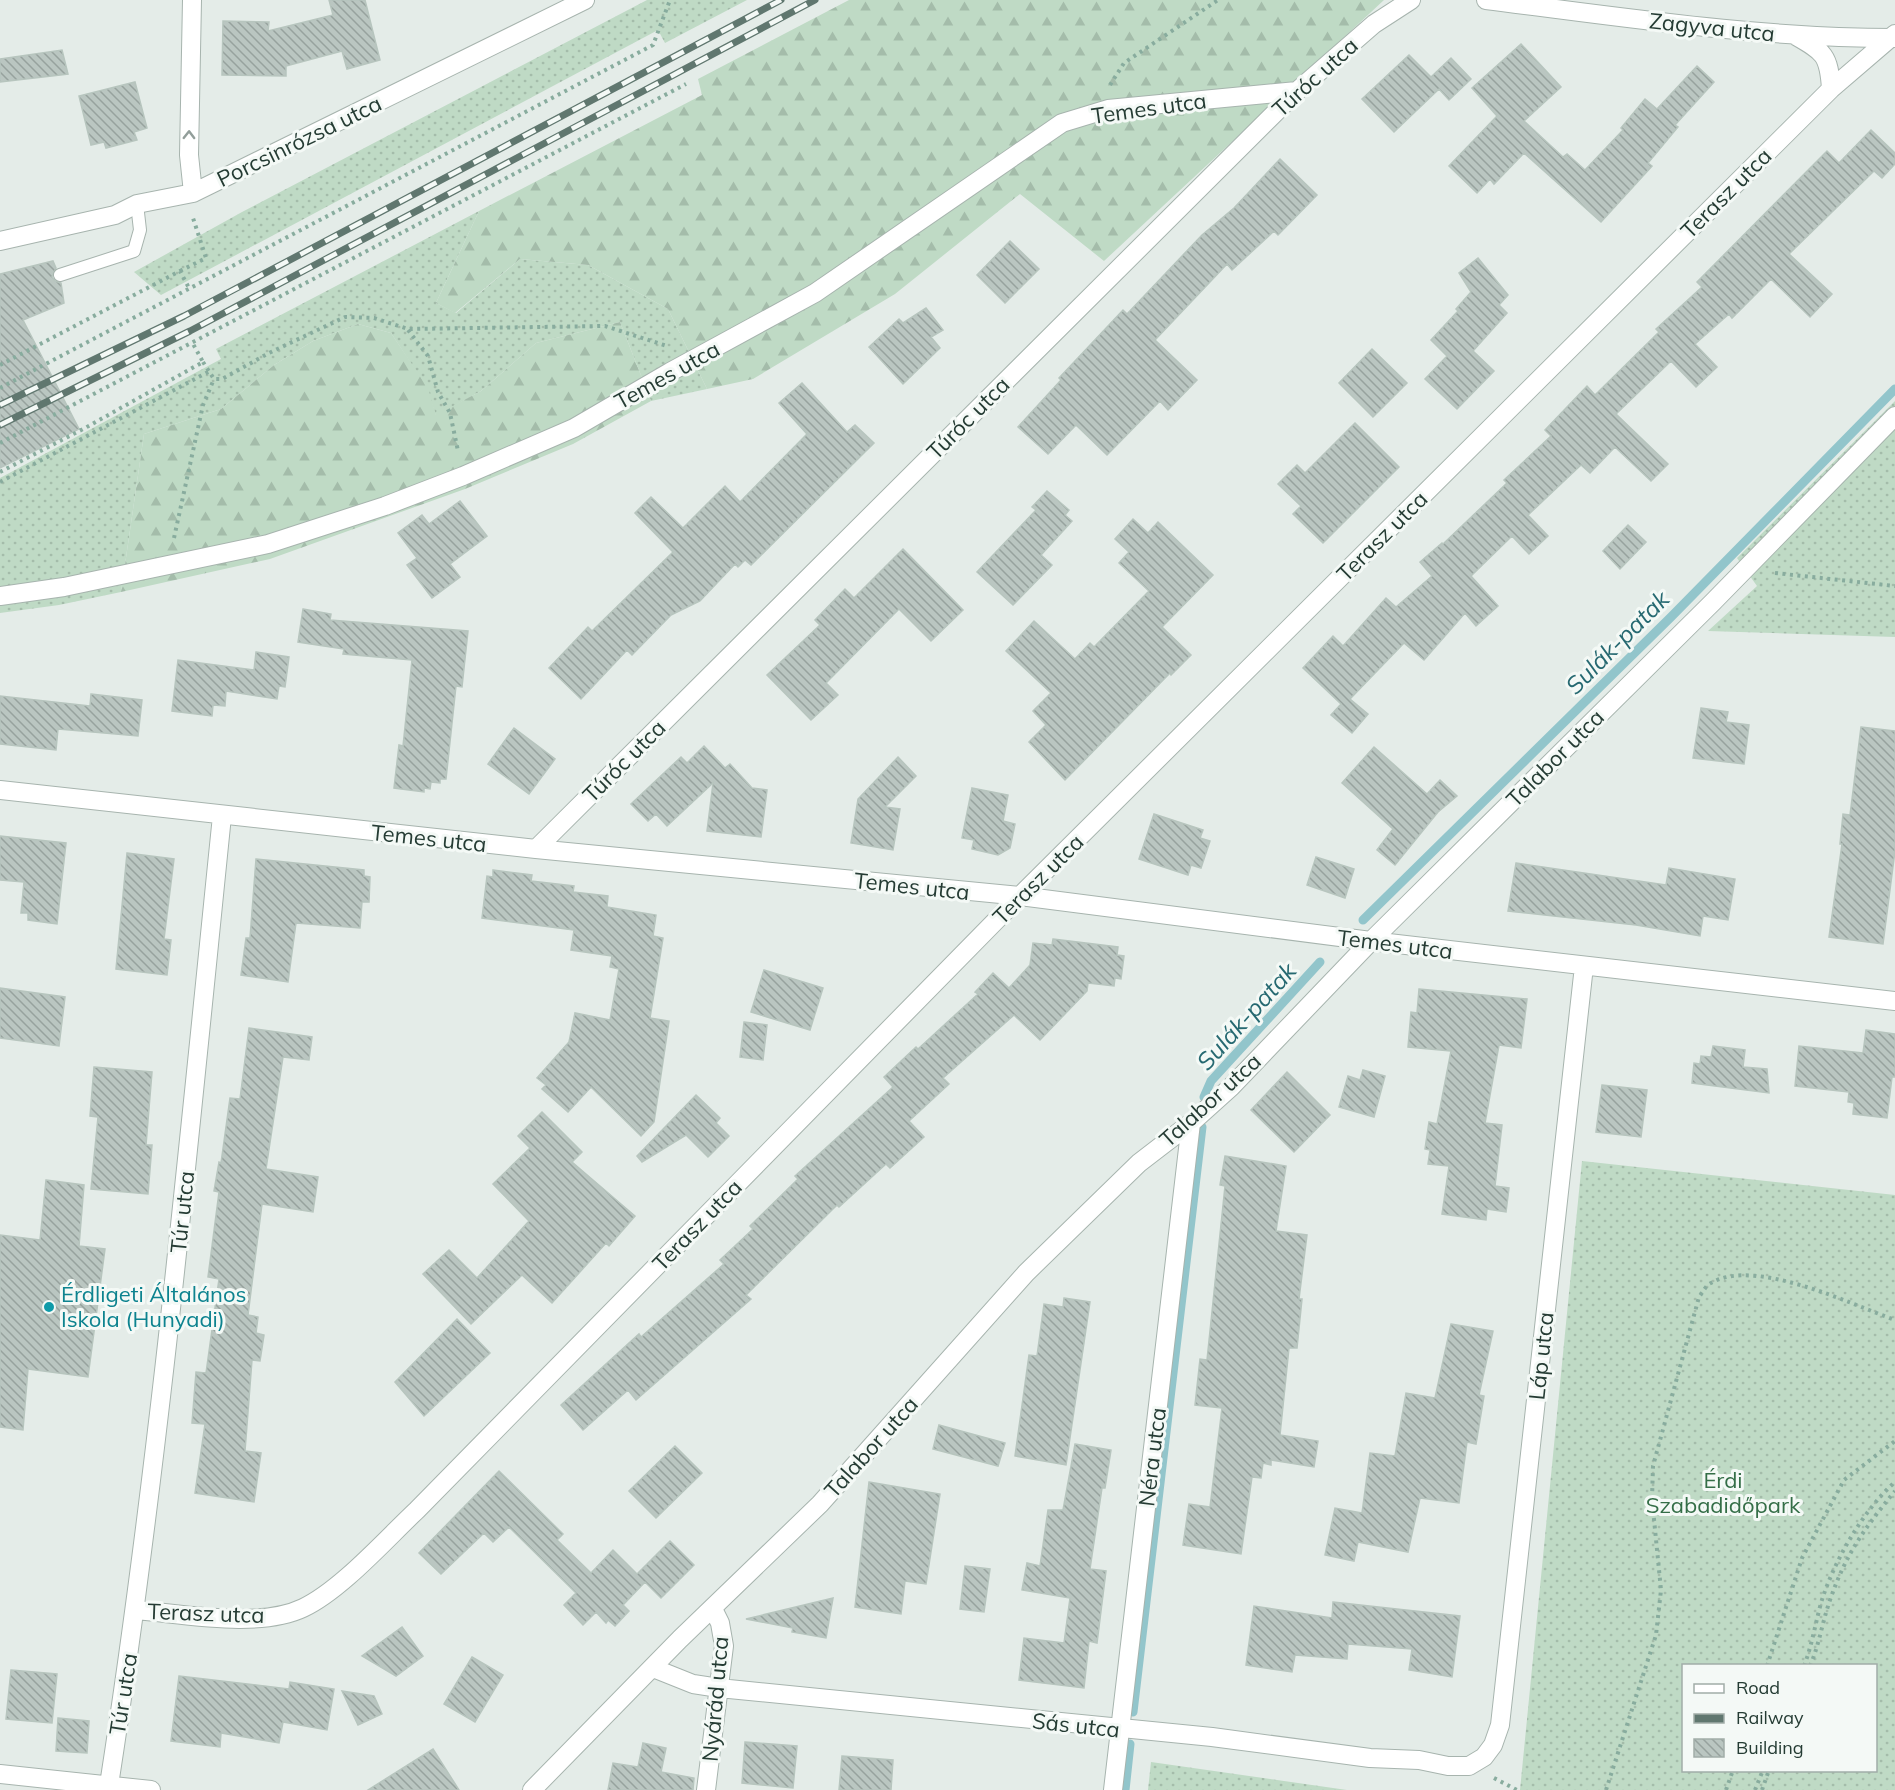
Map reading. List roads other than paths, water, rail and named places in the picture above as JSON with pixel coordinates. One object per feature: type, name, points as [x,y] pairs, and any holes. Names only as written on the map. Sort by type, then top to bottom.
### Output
[{"type":"street","points":[[192,0],[189,155],[193,193]]},
{"type":"street","name":"Porcsinrózsa utca","points":[[0,241],[115,215],[137,204],[193,193],[585,0]]},
{"type":"street","name":"Túróc utca","points":[[536,849],[1297,91],[1374,24],[1411,0]]},
{"type":"street","name":"Zagyva utca","points":[[1486,0],[1639,20],[1794,35],[1893,37]]},
{"type":"street","name":"Zagyva utca","points":[[1794,35],[1821,51],[1830,65],[1831,89]]},
{"type":"street","name":"Terasz utca","points":[[136,1611],[271,1617],[303,1608],[327,1593],[417,1510],[1020,896],[1831,89],[1893,37]]},
{"type":"street","name":"Temes utca","points":[[0,596],[64,587],[268,544],[385,506],[464,476],[574,428],[815,293],[1062,123],[1108,109],[1297,91]]},
{"type":"street","name":"Talabor utca","points":[[532,1790],[820,1504],[1026,1274],[1139,1163],[1191,1124],[1231,1087],[1371,941],[1745,569],[1895,416]]},
{"type":"street","name":"Temes utca","points":[[0,790],[536,849],[1020,896],[1371,941],[1895,1001]]},
{"type":"street","name":"Túr utca","points":[[109,1785],[136,1611],[180,1227],[222,816]]},
{"type":"street","name":"Láp utca","points":[[1493,1744],[1500,1725],[1584,966]]},
{"type":"street","name":"Néra utca","points":[[1113,1790],[1191,1124]]},
{"type":"street","name":"Nyárád utca","points":[[706,1790],[724,1646],[720,1623],[713,1609]]},
{"type":"street","name":"Sás utca","points":[[653,1668],[693,1684],[720,1688],[1121,1730],[1212,1737],[1370,1758],[1419,1760],[1448,1766],[1468,1766],[1484,1757],[1493,1744]]},
{"type":"street","points":[[0,1774],[151,1790]]},
{"type":"lane","points":[[60,275],[134,251],[140,230],[137,204]]},
{"type":"waterway","name":"Sulák-patak","points":[[1363,920],[1671,617],[1895,389]]},
{"type":"waterway","name":"Sulák-patak","points":[[1204,1097],[1211,1081],[1320,962]]},
{"type":"waterway","points":[[1133,1712],[1202,1127]]},
{"type":"waterway","points":[[1125,1790],[1130,1744]]},
{"type":"railway","points":[[0,405],[184,316],[781,0]]},
{"type":"railway","points":[[0,425],[190,331],[815,0]]},
{"type":"place","name":"Érdligeti Általános Iskola (Hunyadi)","points":[[49,1307]]},
{"type":"park label","name":"Érdi Szabadidőpark","points":[[1723,1492]]}]
